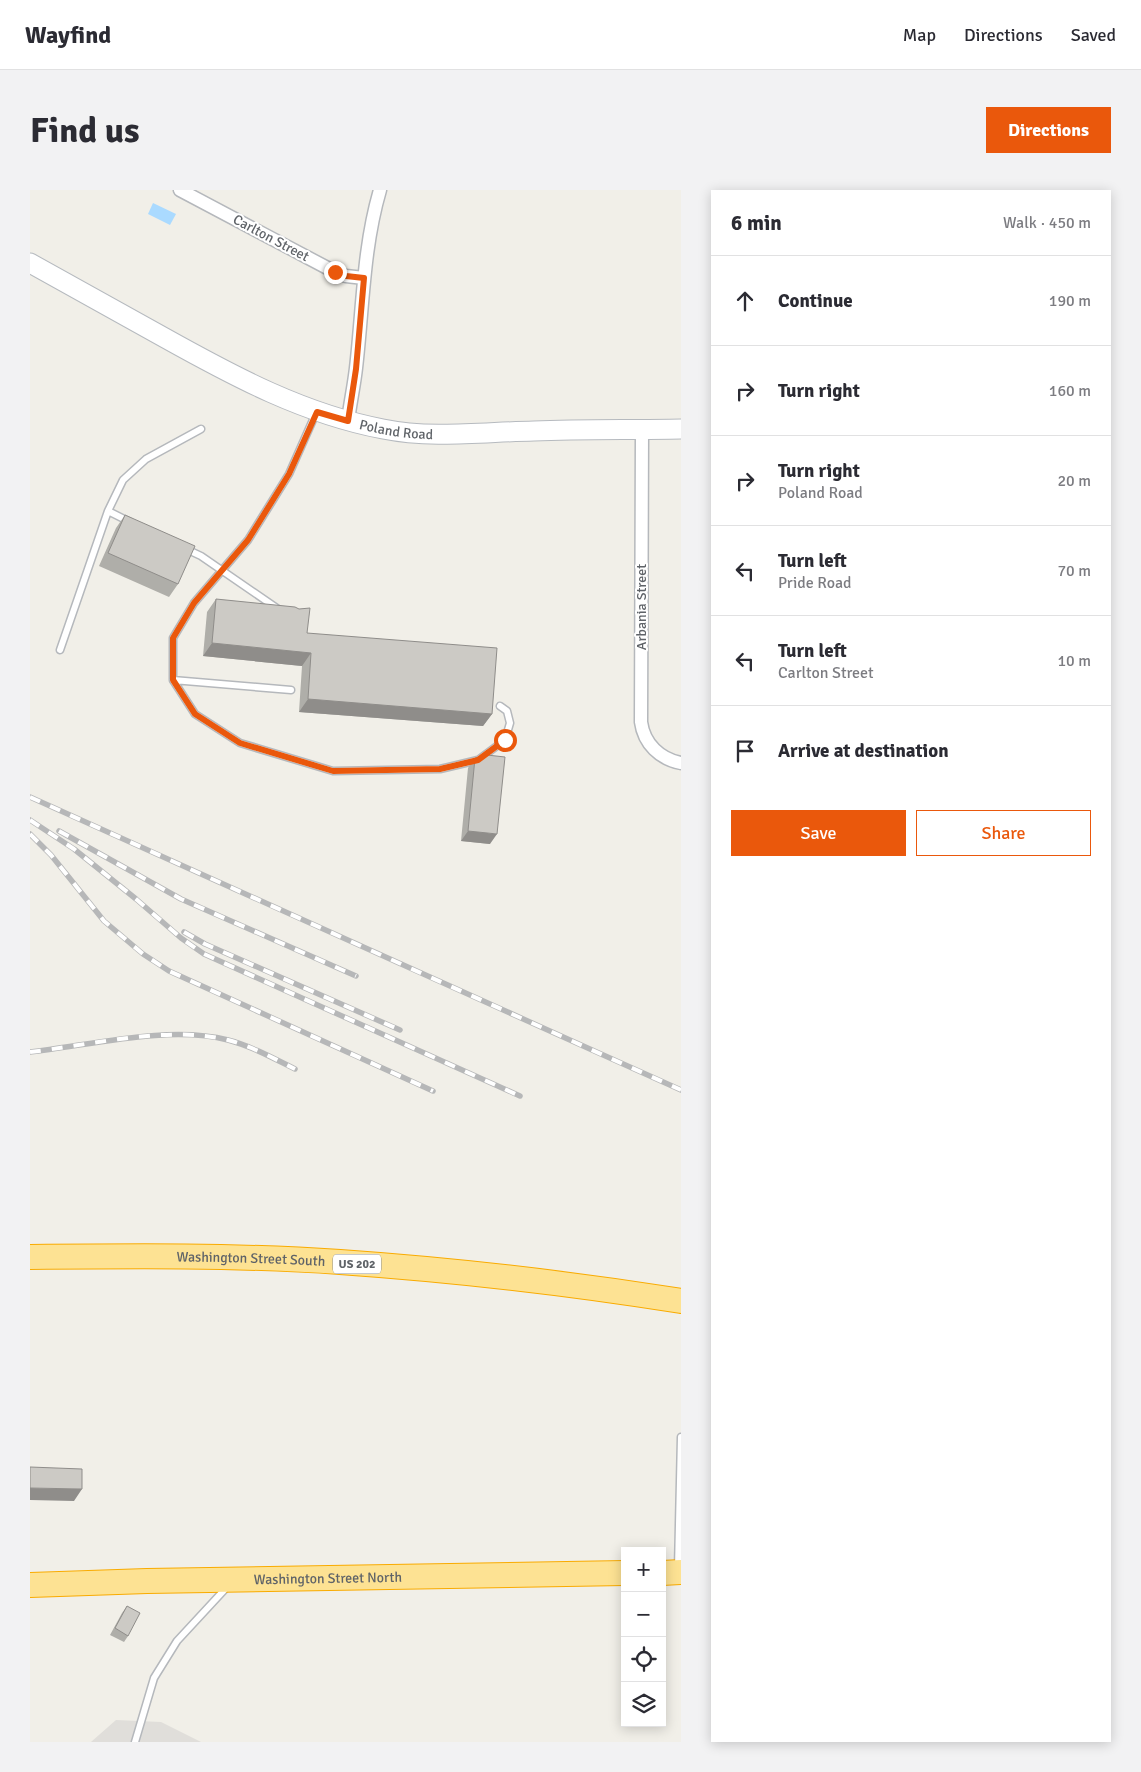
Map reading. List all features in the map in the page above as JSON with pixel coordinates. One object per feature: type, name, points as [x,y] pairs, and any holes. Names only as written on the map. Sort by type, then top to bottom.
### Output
[{"type":"highway","name":"Washington Street South","points":[[30,1258],[209,1257],[338,1262],[526,1280],[681,1301]]},
{"type":"highway","name":"Washington Street North","points":[[30,1585],[234,1579],[621,1573]]},
{"type":"street","name":"Carlton Street","points":[[180,190],[335,272],[346,276],[364,278]]},
{"type":"street","points":[[348,421],[356,369],[368,245],[380,190]]},
{"type":"street","name":"Poland Road","points":[[30,263],[262,390],[317,412],[348,421],[385,430],[431,434],[681,429]]},
{"type":"street","name":"Arbania Street","points":[[642,430],[641,722],[646,740],[658,753],[681,763]]},
{"type":"lane","points":[[317,412],[289,474],[248,540],[194,603],[173,638],[173,680],[195,714],[240,743],[333,771],[440,769],[478,760],[505,740],[510,724],[507,712],[500,706]]},
{"type":"lane","points":[[60,650],[108,511],[124,480],[146,459],[201,429]]},
{"type":"lane","points":[[108,511],[134,524]]},
{"type":"lane","points":[[176,544],[201,556],[283,612]]},
{"type":"lane","points":[[173,680],[291,690]]},
{"type":"lane","points":[[674,1573],[681,1437]]},
{"type":"lane","points":[[135,1742],[154,1678],[177,1641],[234,1579]]},
{"type":"shaded area","points":[[116,1720],[161,1722],[201,1742],[91,1742]]},
{"type":"water","points":[[153,203],[176,214],[170,225],[148,214]]},
{"type":"building","points":[[125,515],[195,546],[178,584],[108,553]]},
{"type":"building","points":[[216,599],[295,607],[299,609],[310,608],[307,633],[497,648],[492,714],[308,699],[311,653],[212,643]]},
{"type":"building","points":[[487,755],[505,757],[497,834],[468,831],[475,758]]},
{"type":"building","points":[[30,1467],[82,1469],[82,1489],[30,1488]]},
{"type":"building","points":[[127,1606],[140,1613],[128,1636],[115,1628]]},
{"type":"railway","points":[[30,797],[681,1090]]},
{"type":"railway","points":[[30,820],[74,849],[181,938],[204,954],[520,1096]]},
{"type":"railway","points":[[59,831],[181,899],[356,976]]},
{"type":"railway","points":[[30,834],[51,855],[104,921],[143,954],[169,971],[433,1091]]},
{"type":"railway","points":[[184,932],[205,944],[400,1030]]},
{"type":"railway","points":[[30,1052],[156,1035],[205,1036],[228,1040],[245,1046],[295,1069]]},
{"type":"route","points":[[335,272],[346,276],[364,278],[356,369],[348,421],[317,412],[289,474],[248,540],[194,603],[173,638],[173,680],[195,714],[240,743],[333,771],[440,769],[478,760],[505,740]]}]
